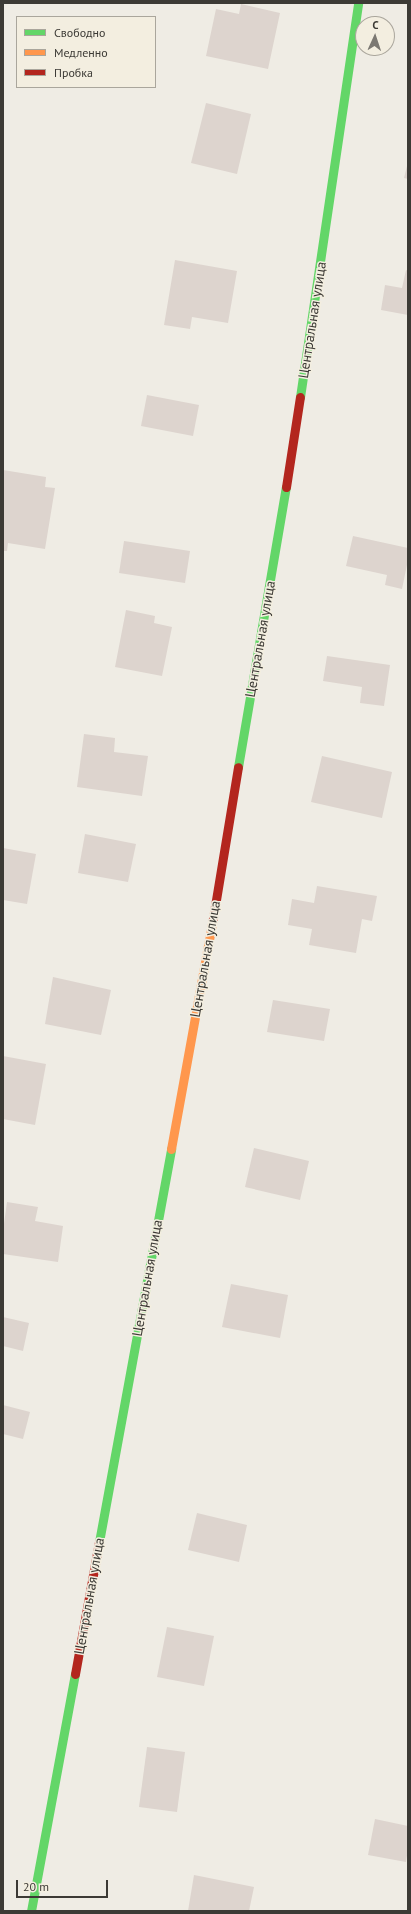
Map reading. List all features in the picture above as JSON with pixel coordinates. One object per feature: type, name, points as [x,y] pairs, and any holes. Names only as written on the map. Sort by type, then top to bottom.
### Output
[{"type":"main road","name":"Центральная улица","points":[[31,1911],[211,929],[298,414],[358,3]]},
{"type":"building","points":[[241,4],[280,13],[268,69],[206,56],[216,9],[239,14]]},
{"type":"building","points":[[206,103],[251,114],[237,174],[191,163]]},
{"type":"building","points":[[408,166],[408,179],[404,178]]},
{"type":"building","points":[[175,260],[237,271],[228,323],[192,317],[190,329],[164,325]]},
{"type":"building","points":[[406,270],[408,271],[408,315],[381,310],[385,285],[402,288]]},
{"type":"building","points":[[147,395],[199,405],[193,436],[141,426]]},
{"type":"building","points":[[3,470],[46,477],[45,487],[55,488],[45,549],[8,543],[7,551],[3,551]]},
{"type":"building","points":[[353,536],[408,548],[408,560],[402,589],[385,585],[387,575],[346,566]]},
{"type":"building","points":[[124,541],[190,551],[185,583],[119,573]]},
{"type":"building","points":[[126,610],[155,616],[154,623],[172,627],[162,676],[115,667]]},
{"type":"building","points":[[327,656],[390,665],[384,706],[360,703],[362,687],[323,681]]},
{"type":"building","points":[[84,734],[115,738],[114,752],[148,756],[142,796],[77,787]]},
{"type":"building","points":[[322,756],[392,772],[382,818],[311,802]]},
{"type":"building","points":[[85,834],[136,844],[128,882],[78,873]]},
{"type":"building","points":[[3,848],[36,854],[27,904],[3,900]]},
{"type":"building","points":[[317,886],[377,896],[372,921],[362,919],[356,953],[309,945],[312,929],[288,925],[292,899],[314,903]]},
{"type":"building","points":[[53,977],[111,990],[101,1035],[45,1024]]},
{"type":"building","points":[[273,1000],[330,1009],[324,1041],[267,1032]]},
{"type":"building","points":[[3,1056],[46,1064],[35,1125],[3,1119]]},
{"type":"building","points":[[254,1148],[309,1161],[300,1200],[245,1187]]},
{"type":"building","points":[[7,1202],[38,1207],[35,1221],[63,1226],[58,1262],[3,1254],[3,1231]]},
{"type":"building","points":[[231,1284],[288,1295],[280,1338],[222,1327]]},
{"type":"building","points":[[3,1317],[29,1323],[23,1351],[3,1346]]},
{"type":"building","points":[[3,1405],[30,1412],[23,1439],[3,1434]]},
{"type":"building","points":[[197,1513],[247,1525],[239,1562],[188,1550]]},
{"type":"building","points":[[167,1627],[214,1636],[204,1686],[157,1677]]},
{"type":"building","points":[[147,1747],[185,1752],[177,1812],[139,1807]]},
{"type":"building","points":[[375,1819],[408,1826],[408,1849],[406,1862],[368,1855]]},
{"type":"building","points":[[194,1875],[254,1887],[249,1911],[188,1911]]},
{"type":"traffic: fast","points":[[300,397],[358,3]]},
{"type":"traffic: fast","points":[[238,767],[286,487]]},
{"type":"traffic: fast","points":[[99,1542],[171,1149]]},
{"type":"traffic: fast","points":[[31,1911],[75,1674]]},
{"type":"traffic: slow","points":[[171,1149],[212,924]]},
{"type":"traffic: jam","points":[[286,487],[300,397]]},
{"type":"traffic: jam","points":[[212,924],[238,767]]},
{"type":"traffic: jam","points":[[75,1674],[99,1542]]}]
